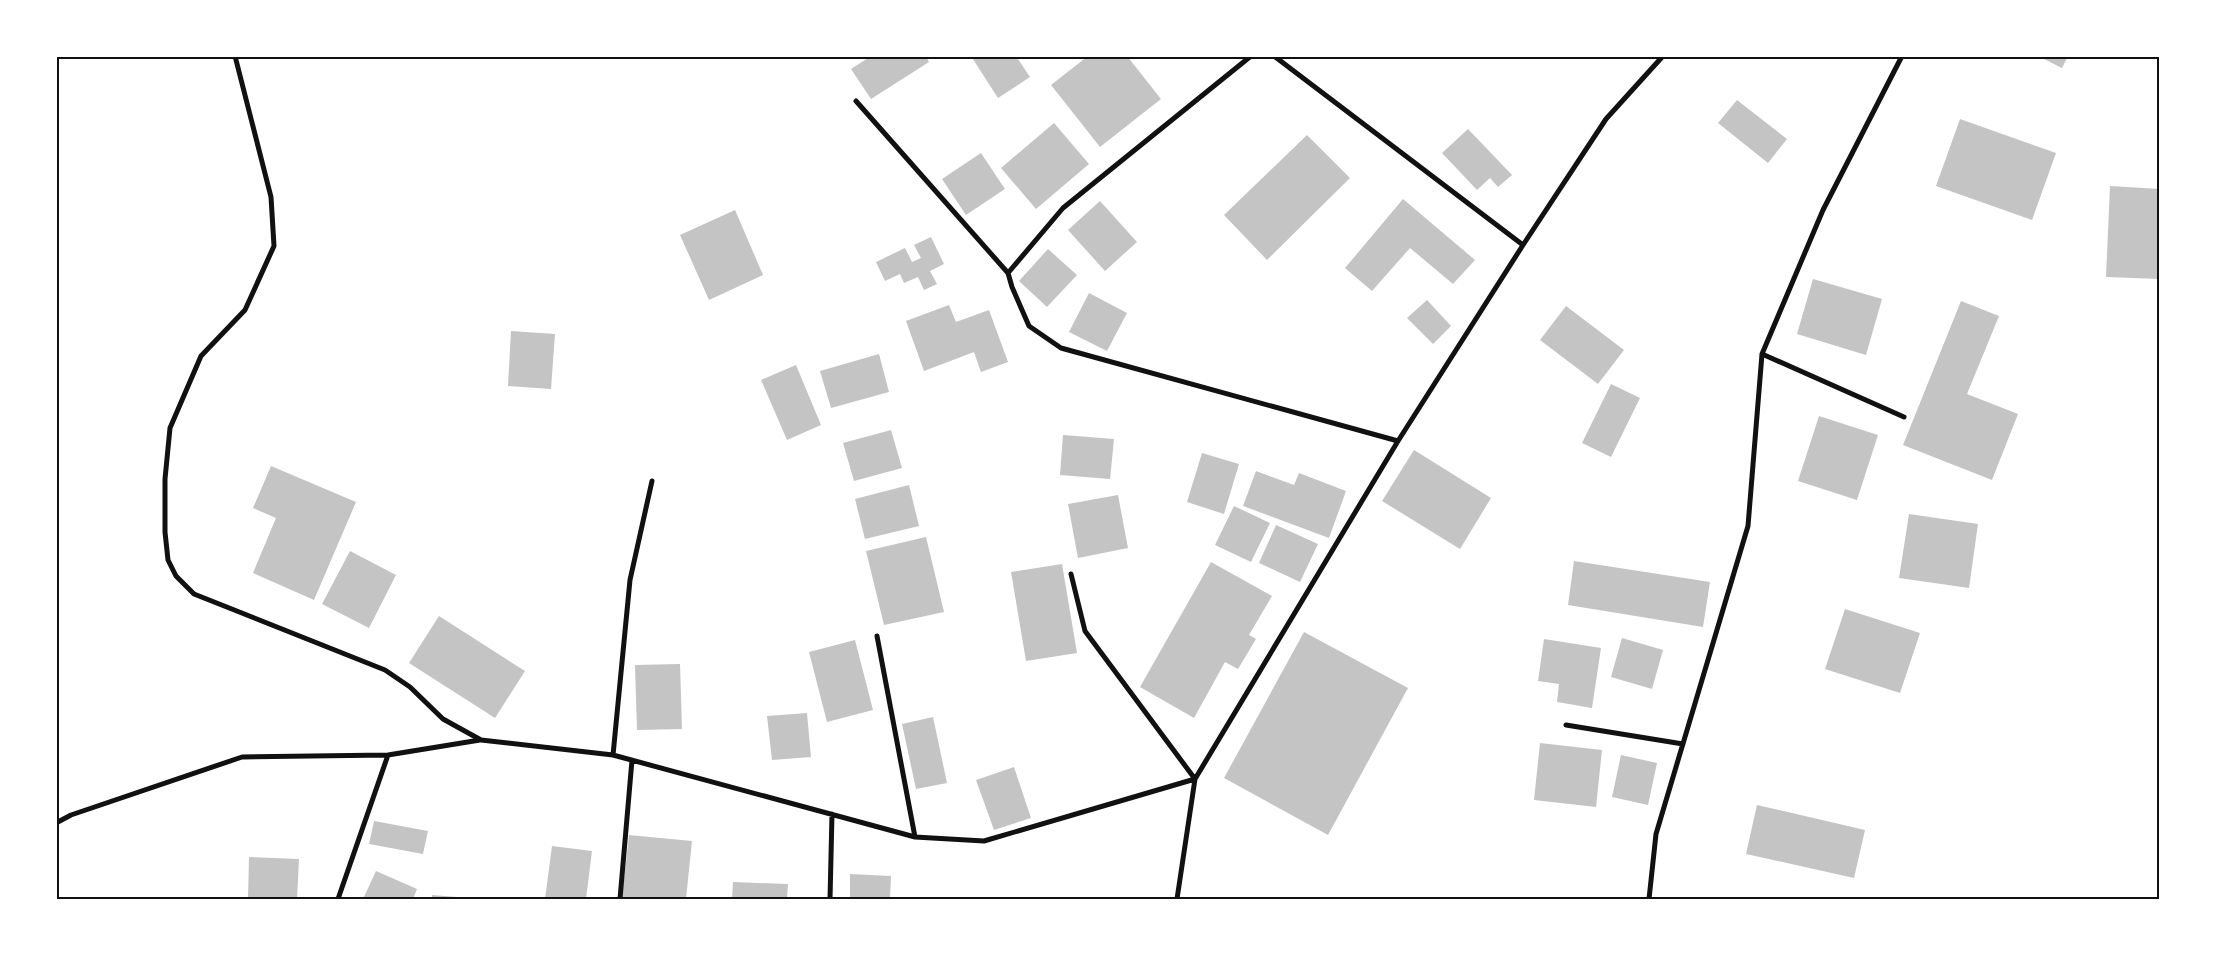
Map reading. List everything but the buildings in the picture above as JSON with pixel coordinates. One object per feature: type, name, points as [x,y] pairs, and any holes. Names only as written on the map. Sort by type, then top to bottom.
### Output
[{"type":"street","points":[[235,56],[271,197],[274,246],[245,310],[201,356],[170,428],[165,479],[165,532],[168,560],[176,576],[194,594],[385,670],[410,687],[443,719],[481,740]]},
{"type":"street","points":[[1008,273],[1063,208],[1251,56]]},
{"type":"street","points":[[1274,56],[1523,245]]},
{"type":"street","points":[[1177,899],[1195,779],[1398,441],[1523,245],[1606,119],[1663,56]]},
{"type":"street","points":[[1649,899],[1656,834],[1748,526],[1762,354],[1823,210],[1902,56]]},
{"type":"street","points":[[856,101],[1008,273],[1029,326],[1062,348],[1398,441]]},
{"type":"street","points":[[1762,354],[1904,417]]},
{"type":"street","points":[[613,755],[630,580],[652,481]]},
{"type":"street","points":[[1071,574],[1085,631],[1195,779]]},
{"type":"street","points":[[877,636],[915,838]]},
{"type":"street","points":[[1566,725],[1683,744]]},
{"type":"street","points":[[56,823],[71,815],[242,757],[388,755],[481,740],[613,755],[915,838],[984,841],[1195,779]]},
{"type":"street","points":[[338,899],[388,755]]},
{"type":"street","points":[[620,899],[632,760]]},
{"type":"street","points":[[830,899],[832,814]]}]
